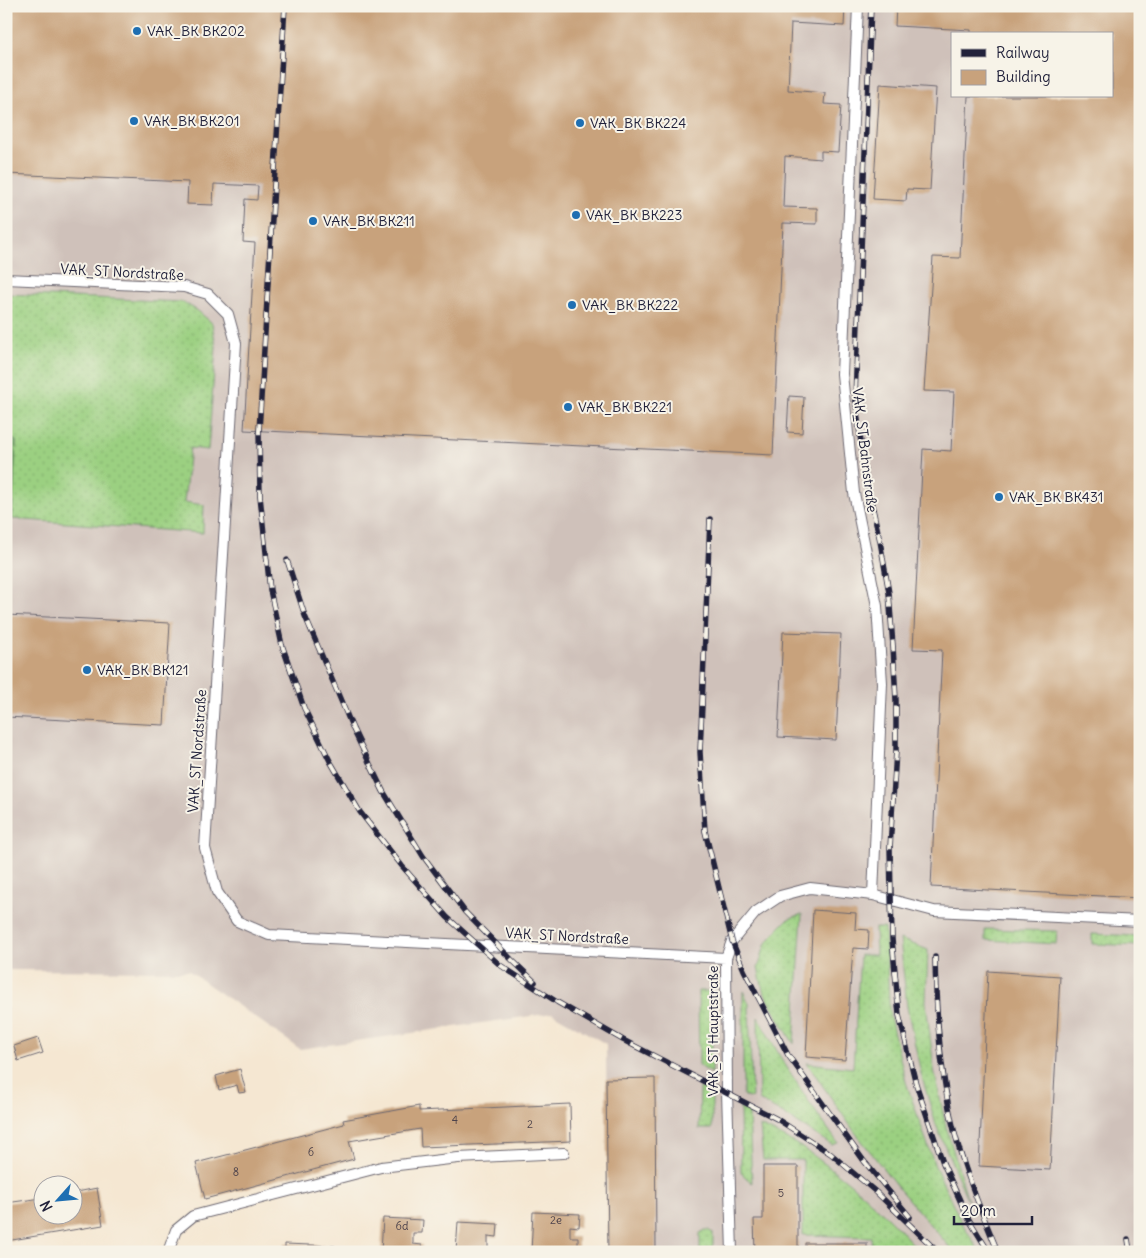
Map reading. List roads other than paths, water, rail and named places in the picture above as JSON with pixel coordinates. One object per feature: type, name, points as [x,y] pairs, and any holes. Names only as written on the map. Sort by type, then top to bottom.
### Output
[{"type":"lane","name":"VAK_ST Bahnstraße","points":[[858,6],[842,374],[854,493],[877,606],[882,683],[873,895]]},
{"type":"lane","name":"VAK_ST Nordstraße","points":[[6,279],[184,288],[208,294],[228,314],[236,343],[204,848],[217,892],[237,921],[269,936],[726,958]]},
{"type":"lane","name":"VAK_ST Hauptstraße","points":[[732,1252],[727,1092],[726,958],[732,941],[756,912],[780,896],[810,888],[873,895],[934,911],[1140,921]]},
{"type":"lane","points":[[168,1252],[176,1230],[193,1216],[381,1167],[458,1158],[564,1153]]},
{"type":"railway","points":[[285,6],[259,431],[260,496],[270,590],[282,645],[304,708],[330,761],[360,812],[402,866],[447,917],[500,965],[557,1002],[623,1040],[777,1119],[831,1154],[876,1192],[938,1252]]},
{"type":"railway","points":[[871,6],[855,397],[865,473],[889,593],[893,646],[896,751],[890,848],[892,939],[899,1015],[916,1084],[943,1163],[968,1218],[989,1252]]},
{"type":"railway","points":[[710,519],[700,752],[705,831],[732,941],[744,970],[788,1055],[864,1161],[910,1217]]},
{"type":"railway","points":[[287,560],[305,616],[353,729],[383,791],[423,856],[465,912],[535,982]]},
{"type":"railway","points":[[935,957],[936,1001],[942,1068],[950,1112],[964,1164],[998,1252]]},
{"type":"railway","points":[[1128,1239],[1130,1252]]},
{"type":"place","name":"VAK_BK BK202","points":[[137,31]]},
{"type":"place","name":"VAK_BK BK201","points":[[134,121]]},
{"type":"place","name":"VAK_BK BK224","points":[[580,123]]},
{"type":"place","name":"VAK_BK BK223","points":[[576,215]]},
{"type":"place","name":"VAK_BK BK211","points":[[313,221]]},
{"type":"place","name":"VAK_BK BK222","points":[[572,305]]},
{"type":"place","name":"VAK_BK BK221","points":[[568,407]]},
{"type":"place","name":"VAK_BK BK431","points":[[999,497]]},
{"type":"place","name":"VAK_BK BK121","points":[[87,670]]}]
